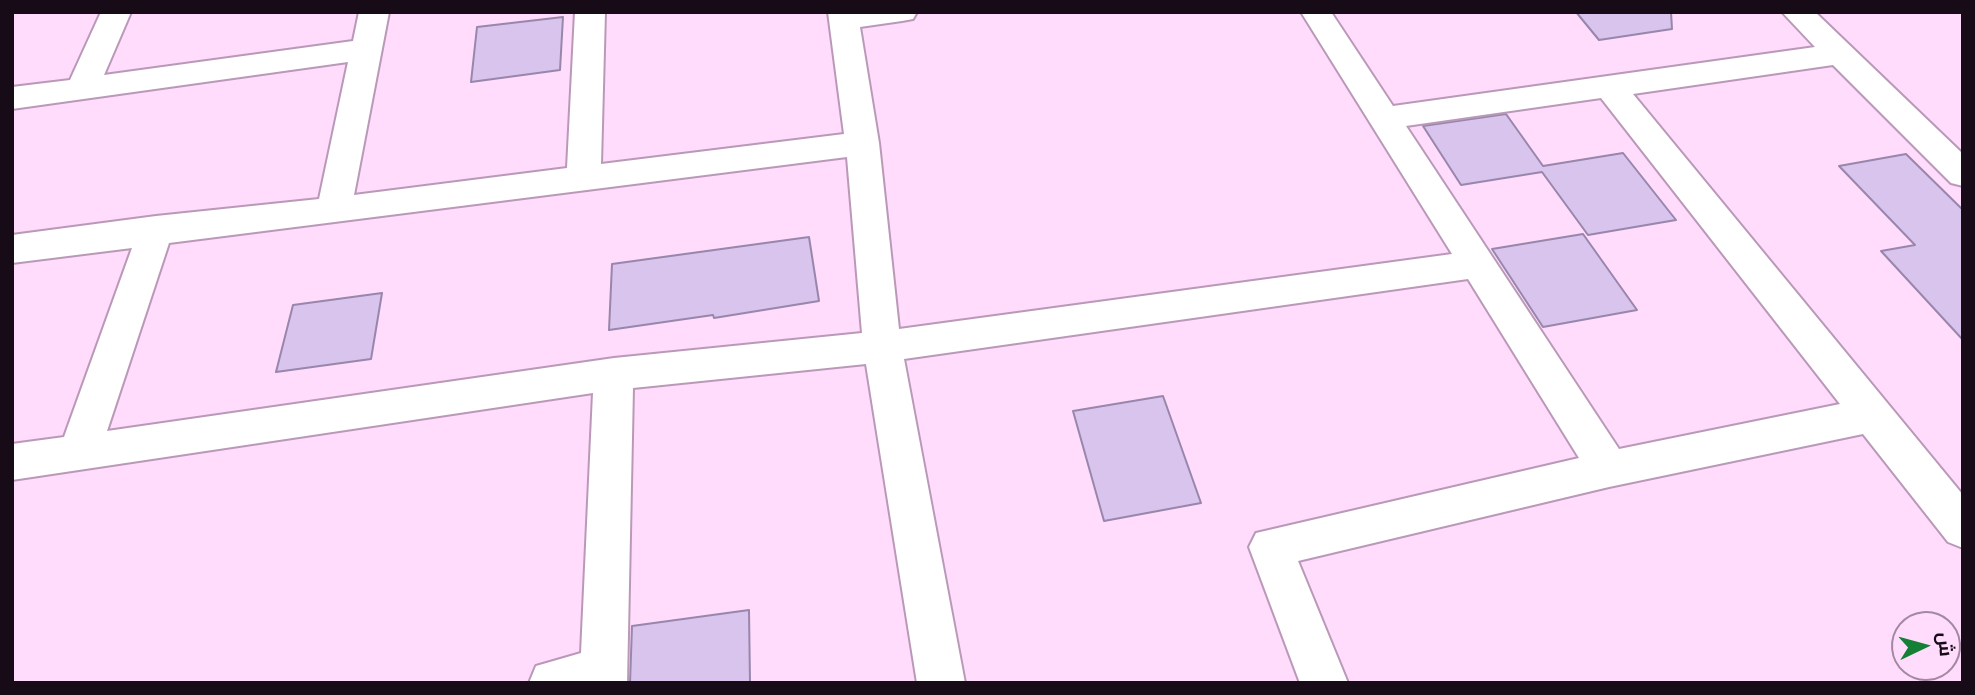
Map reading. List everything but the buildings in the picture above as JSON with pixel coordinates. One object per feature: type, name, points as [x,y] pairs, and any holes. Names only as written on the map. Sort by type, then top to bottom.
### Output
[{"type":"street","points":[[82,89],[116,12]]},
{"type":"street","points":[[334,210],[374,12]]},
{"type":"street","points":[[584,179],[590,12]]},
{"type":"street","points":[[902,12],[844,16],[862,143],[882,347],[941,683]]},
{"type":"street","points":[[1316,12],[1609,469]]},
{"type":"street","points":[[1797,12],[1963,174]]},
{"type":"street","points":[[12,98],[367,49]]},
{"type":"street","points":[[1384,118],[1840,54]]},
{"type":"street","points":[[1609,86],[1963,528]]},
{"type":"street","points":[[12,249],[862,143]]},
{"type":"street","points":[[79,453],[156,229]]},
{"type":"street","points":[[12,462],[614,374],[882,347],[1478,264]]},
{"type":"street","points":[[552,683],[603,677],[614,374]]},
{"type":"street","points":[[1324,683],[1271,547],[1609,469],[1872,415]]}]
